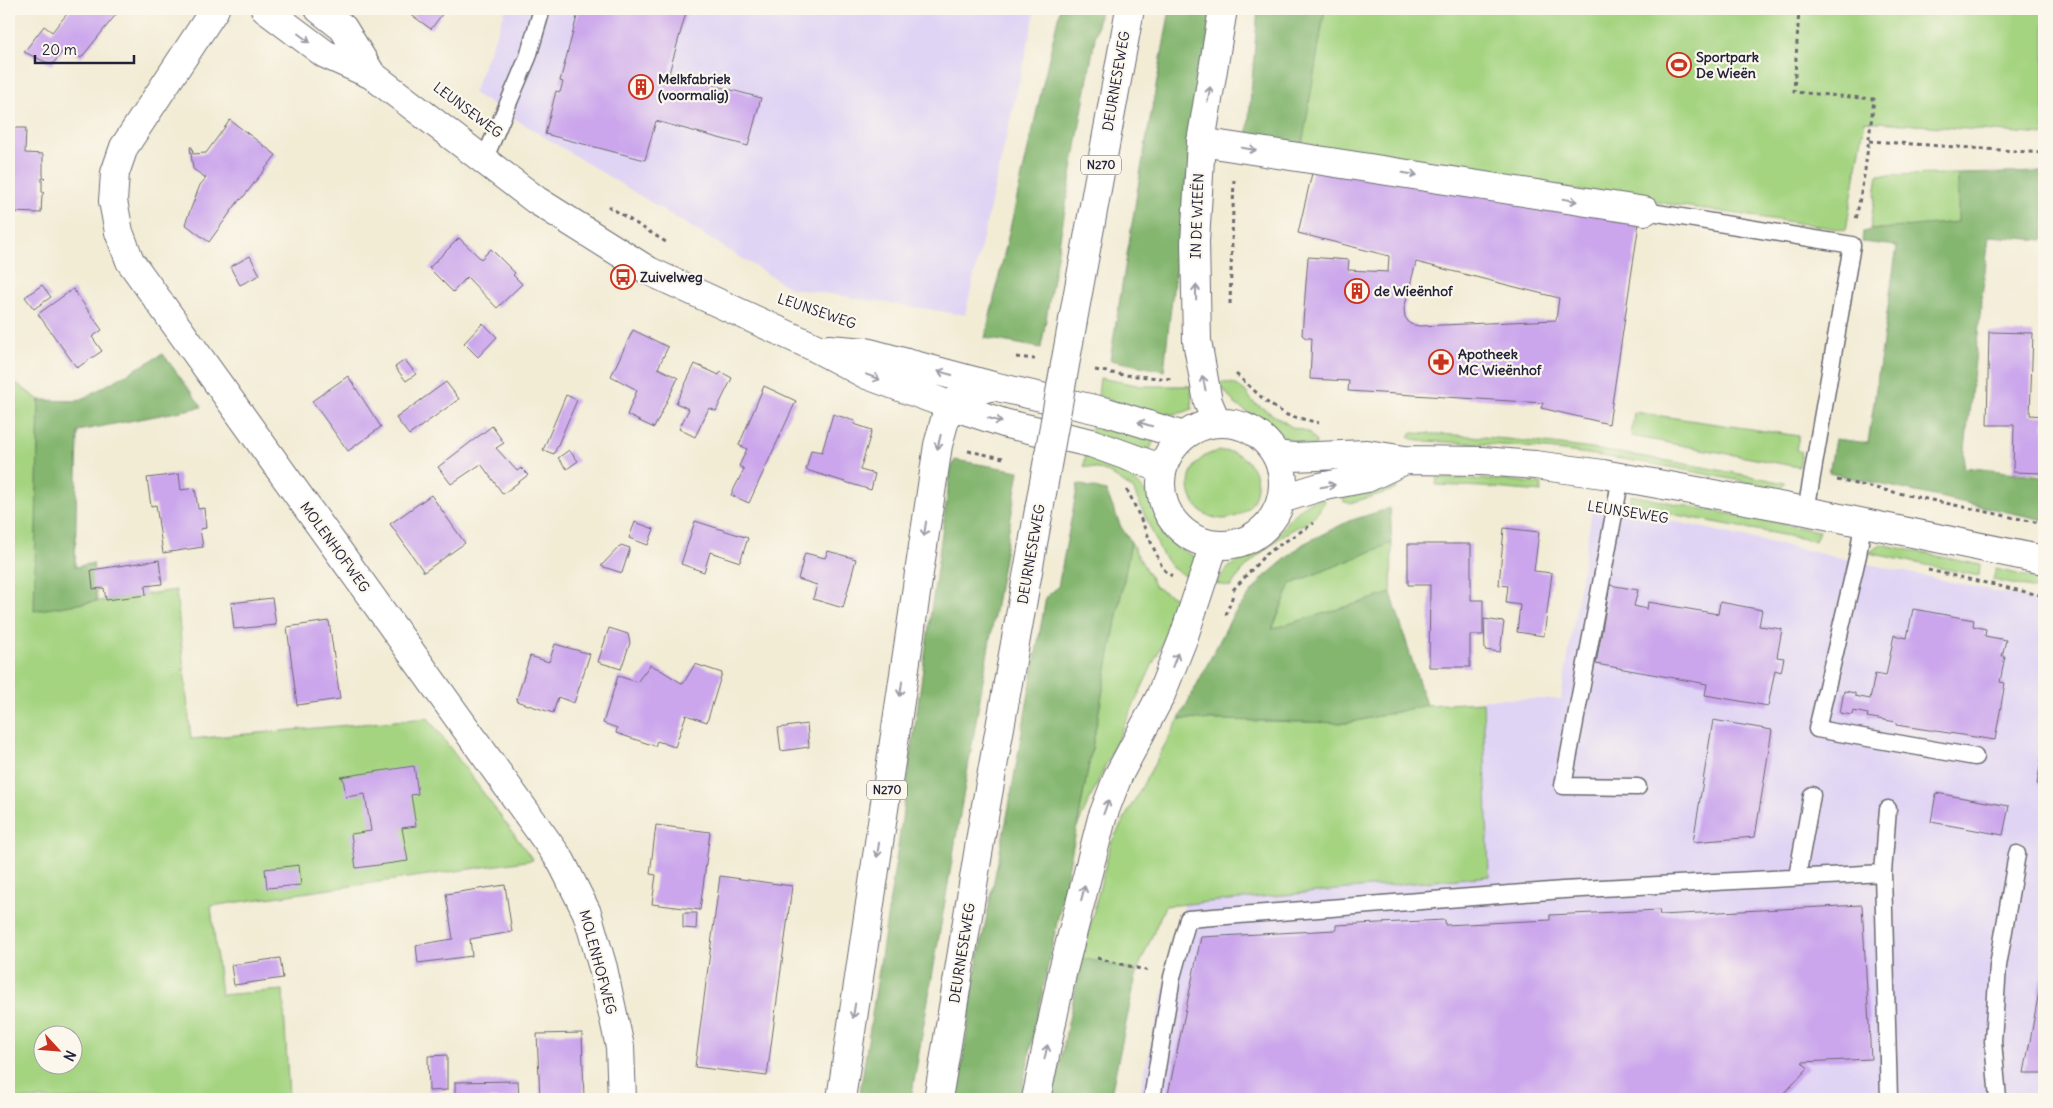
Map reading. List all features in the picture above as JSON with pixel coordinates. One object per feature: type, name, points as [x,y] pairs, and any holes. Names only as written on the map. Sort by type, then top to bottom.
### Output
[{"type":"main road","name":"MOLENHOFWEG","points":[[215,9],[124,147],[115,174],[113,201],[119,232],[130,261],[561,861],[587,914],[603,968],[620,1047],[622,1099]]},
{"type":"main road","name":"LEUNSEWEG","points":[[265,9],[324,54],[372,75],[536,200],[649,270],[814,347],[867,375],[1007,424],[1091,443],[1163,469]]},
{"type":"main road","name":"LEUNSEWEG","points":[[319,9],[343,28],[372,75]]},
{"type":"main road","name":"DEURNESEWEG","points":[[938,1099],[985,811],[1130,9]]},
{"type":"main road","name":"IN DE WIEËN","points":[[1217,423],[1208,402],[1197,341],[1195,250],[1201,142],[1223,9]]},
{"type":"main road","points":[[1201,142],[1645,211]]},
{"type":"main road","name":"LEUNSEWEG","points":[[814,347],[866,352],[992,386],[1107,412],[1184,436]]},
{"type":"main road","points":[[949,405],[968,393],[992,386]]},
{"type":"main road","name":"N270","points":[[841,1099],[938,445],[949,405]]},
{"type":"main road","points":[[1217,423],[1237,424],[1256,433],[1268,443],[1276,455],[1283,477],[1282,499],[1268,524],[1257,534],[1229,545],[1214,545],[1188,535],[1170,515],[1161,493],[1163,469],[1170,451],[1184,436],[1202,426],[1217,423]]},
{"type":"main road","points":[[1276,455],[1292,457],[1367,454],[1406,460],[1535,464],[1620,477],[1806,511],[2044,560]]},
{"type":"main road","points":[[1282,499],[1320,487],[1367,478],[1406,460]]},
{"type":"main road","points":[[1036,1099],[1062,974],[1102,818],[1118,776],[1160,697],[1183,639],[1214,545]]},
{"type":"lane","points":[[484,160],[528,57],[542,9]]},
{"type":"lane","points":[[1645,211],[1852,245],[1806,511]]},
{"type":"lane","points":[[1620,477],[1563,786],[1638,787]]},
{"type":"lane","points":[[1863,523],[1858,555],[1817,729],[1975,757]]},
{"type":"lane","points":[[1797,877],[1812,795]]},
{"type":"lane","points":[[1888,808],[1883,873],[1888,1099]]},
{"type":"lane","points":[[1998,1099],[1993,1040],[1998,966],[2017,854]]},
{"type":"lane","points":[[1152,1099],[1172,977],[1188,919],[1563,890],[1883,873]]},
{"type":"path","points":[[1799,9],[1794,92],[1874,98],[1852,245]]},
{"type":"path","points":[[1869,141],[2044,153]]},
{"type":"path","points":[[1230,309],[1236,147]]},
{"type":"path","points":[[606,204],[672,245]]},
{"type":"path","points":[[1015,357],[1040,360]]},
{"type":"path","points":[[1234,365],[1236,374],[1269,404],[1287,416],[1322,424]]},
{"type":"path","points":[[1087,368],[1124,375],[1203,379],[1236,374]]},
{"type":"path","points":[[1813,475],[2044,524]]},
{"type":"path","points":[[1225,617],[1234,589],[1267,553],[1316,521]]},
{"type":"path","points":[[1923,569],[2044,596]]},
{"type":"path","points":[[1093,958],[1172,977]]},
{"type":"shaded area","points":[[506,9],[1036,9],[965,315],[790,288],[473,93]]},
{"type":"shaded area","points":[[1593,504],[2044,602],[2044,1099],[1138,1099],[1188,888],[1484,871],[1483,699],[1561,699]]},
{"type":"green space","points":[[1060,9],[1100,9],[1041,348],[985,338]]},
{"type":"green space","points":[[1170,9],[1215,9],[1186,189],[1164,371],[1110,360],[1140,175]]},
{"type":"green space","points":[[1258,9],[1325,9],[1302,146],[1247,141]]},
{"type":"green space","name":"Sportpark De Wieën","points":[[1322,9],[2044,9],[2044,135],[1865,121],[1846,230],[1301,150]]},
{"type":"green space","points":[[2044,172],[2044,240],[1989,236],[1963,467],[2044,476],[2044,520],[1829,473],[1835,439],[1868,443],[1897,246],[1862,242],[1863,232],[1958,222],[1958,174]]},
{"type":"green space","points":[[1958,174],[1959,223],[1870,230],[1878,175]]},
{"type":"green space","points":[[163,354],[202,407],[78,431],[75,567],[93,563],[97,601],[34,611],[39,400],[78,401]]},
{"type":"green space","points":[[9,378],[39,400],[35,610],[176,590],[191,739],[428,718],[533,860],[211,906],[221,995],[283,990],[289,1099],[9,1099]]},
{"type":"green space","points":[[1100,378],[1142,386],[1191,386],[1192,409],[1181,413],[1157,414],[1120,404],[1098,396]]},
{"type":"green space","points":[[1222,382],[1235,384],[1245,391],[1253,402],[1292,427],[1308,432],[1316,444],[1312,446],[1290,440],[1235,404],[1220,385]]},
{"type":"green space","points":[[1634,412],[1799,436],[1796,450],[1802,452],[1799,467],[1631,436]]},
{"type":"green space","points":[[1091,424],[1124,427],[1155,437],[1149,452],[1090,433]]},
{"type":"green space","points":[[1412,433],[1506,439],[1600,450],[1693,465],[1785,483],[1781,489],[1651,464],[1537,448],[1418,441],[1408,437]]},
{"type":"green space","points":[[1223,451],[1236,454],[1247,461],[1254,472],[1257,485],[1254,498],[1247,509],[1236,516],[1223,519],[1210,516],[1199,509],[1192,498],[1189,485],[1192,472],[1199,461],[1210,454]]},
{"type":"green space","points":[[1086,452],[1123,471],[1146,493],[1154,505],[1161,528],[1169,539],[1195,557],[1189,579],[1171,567],[1162,554],[1133,489],[1106,471],[1084,466]]},
{"type":"green space","points":[[955,460],[1019,471],[911,1099],[859,1099],[898,847],[951,469]]},
{"type":"green space","points":[[1437,478],[1507,480],[1542,484],[1541,492],[1436,485]]},
{"type":"green space","points":[[1395,483],[1397,489],[1350,503],[1344,502],[1342,491]]},
{"type":"green space","points":[[1078,484],[1106,491],[1121,527],[1131,542],[1077,827],[1020,1099],[957,1099],[975,974],[1007,817],[1046,597],[1058,587]]},
{"type":"green space","points":[[1631,495],[1819,531],[1815,541],[1629,506]]},
{"type":"green space","points":[[1323,498],[1325,501],[1310,520],[1288,532],[1268,547],[1246,567],[1231,587],[1215,583],[1227,569],[1241,558],[1268,545],[1288,520],[1309,502]]},
{"type":"green space","points":[[1390,508],[1392,543],[1291,584],[1272,629],[1391,593],[1426,705],[1348,723],[1179,719],[1233,615],[1264,577],[1303,544],[1349,521]]},
{"type":"green space","points":[[1131,542],[1155,587],[1182,601],[1077,827]]},
{"type":"green space","points":[[1392,543],[1391,593],[1272,630],[1291,584]]},
{"type":"green space","points":[[1881,544],[1980,565],[1979,576],[1869,553]]},
{"type":"green space","points":[[1996,569],[2044,580],[2044,591],[1993,580]]},
{"type":"green space","points":[[1483,702],[1489,876],[1165,906],[1137,971],[1082,958],[1111,843],[1179,719],[1348,723],[1426,705]]},
{"type":"green space","points":[[1082,958],[1137,971],[1110,1099],[1052,1099]]},
{"type":"building","points":[[71,9],[114,9],[118,12],[81,58],[66,47],[52,65],[24,52],[44,26],[52,32]]},
{"type":"building","points":[[403,9],[446,9],[431,29]]},
{"type":"building","name":"Melkfabriek (voormalig)","points":[[579,9],[687,9],[669,73],[761,98],[748,146],[656,121],[645,160],[545,134],[556,91],[560,92],[563,82],[560,81]]},
{"type":"building","points":[[230,120],[276,155],[240,199],[209,242],[185,224],[200,185],[206,178],[193,169],[190,147],[192,147],[193,154],[206,153]]},
{"type":"building","points":[[9,128],[26,128],[25,153],[43,154],[43,176],[45,178],[42,178],[42,192],[44,193],[42,195],[41,213],[9,212]]},
{"type":"building","name":"de Wieënhof","points":[[1313,169],[1640,217],[1609,424],[1541,408],[1543,403],[1348,391],[1349,381],[1310,379],[1312,338],[1306,338],[1302,335],[1308,257],[1349,260],[1348,270],[1388,272],[1389,256],[1298,233]],"holes":[[[1416,262],[1559,298],[1556,320],[1419,326],[1410,324],[1405,317],[1404,309]]]},
{"type":"building","points":[[459,238],[481,259],[491,249],[515,273],[513,275],[522,284],[497,308],[467,277],[453,292],[429,268]]},
{"type":"building","points":[[250,256],[260,275],[240,285],[230,267]]},
{"type":"building","points":[[42,285],[51,297],[34,309],[25,297]]},
{"type":"building","points":[[73,289],[102,330],[92,337],[102,351],[77,368],[38,314]]},
{"type":"building","points":[[483,323],[497,337],[478,357],[464,343]]},
{"type":"building","points":[[633,330],[668,347],[658,368],[678,378],[654,428],[627,415],[637,390],[611,376]]},
{"type":"building","points":[[1989,332],[2033,333],[2030,415],[2044,416],[2044,475],[2042,473],[2013,472],[2014,425],[1987,425]]},
{"type":"building","points":[[405,360],[416,374],[406,381],[395,367]]},
{"type":"building","points":[[695,364],[719,375],[721,372],[732,378],[716,411],[709,408],[695,437],[679,429],[689,409],[676,403]]},
{"type":"building","points":[[348,376],[381,427],[348,451],[312,401]]},
{"type":"building","points":[[446,382],[459,399],[409,435],[396,418]]},
{"type":"building","points":[[764,386],[796,401],[749,503],[731,495],[744,469],[739,466],[747,449],[739,445]]},
{"type":"building","points":[[566,395],[577,400],[554,454],[543,450]]},
{"type":"building","points":[[833,414],[855,421],[854,424],[872,430],[860,470],[875,474],[871,490],[806,470],[811,450],[822,452]]},
{"type":"building","points":[[492,426],[504,443],[496,448],[517,471],[521,468],[528,475],[503,494],[481,464],[451,484],[438,467]]},
{"type":"building","points":[[569,450],[578,461],[567,469],[558,458]]},
{"type":"building","points":[[179,474],[181,490],[195,488],[198,509],[204,508],[206,528],[200,529],[203,547],[163,553],[156,505],[151,506],[147,478]]},
{"type":"building","points":[[431,495],[465,543],[424,572],[390,524]]},
{"type":"building","points":[[695,521],[748,538],[740,562],[710,552],[704,572],[681,564]]},
{"type":"building","points":[[635,522],[654,529],[648,545],[629,538]]},
{"type":"building","points":[[1504,528],[1539,532],[1534,571],[1552,573],[1544,636],[1517,632],[1520,605],[1506,603],[1508,586],[1499,585]]},
{"type":"building","points":[[1408,544],[1471,544],[1471,600],[1483,600],[1483,635],[1470,635],[1470,667],[1429,667],[1430,585],[1408,585]]},
{"type":"building","points":[[621,545],[630,548],[622,573],[601,566]]},
{"type":"building","points":[[828,551],[856,559],[843,608],[813,599],[817,585],[798,579],[805,553],[825,558]]},
{"type":"building","points":[[159,560],[162,584],[145,586],[146,595],[106,600],[104,588],[93,589],[91,570]]},
{"type":"building","points":[[1610,585],[1638,590],[1634,606],[1647,609],[1648,602],[1718,614],[1720,602],[1762,610],[1759,626],[1782,629],[1777,657],[1784,658],[1781,672],[1775,670],[1768,706],[1705,695],[1707,684],[1596,664]]},
{"type":"building","points":[[272,598],[276,625],[234,629],[231,603]]},
{"type":"building","points":[[1913,609],[1974,620],[1973,626],[1986,629],[1985,636],[2006,640],[2002,656],[2005,656],[2000,682],[2005,683],[1995,740],[1896,725],[1896,722],[1867,717],[1868,714],[1853,711],[1852,715],[1840,713],[1844,691],[1855,693],[1855,696],[1870,699],[1875,674],[1886,676],[1894,635],[1907,638]]},
{"type":"building","points":[[1484,619],[1504,622],[1500,652],[1485,650]]},
{"type":"building","points":[[329,621],[340,699],[297,705],[287,627]]},
{"type":"building","points":[[609,628],[628,634],[630,643],[621,669],[598,662]]},
{"type":"building","points":[[555,644],[590,654],[574,703],[558,697],[553,713],[516,701],[530,656],[549,662]]},
{"type":"building","points":[[695,664],[722,673],[707,722],[686,715],[675,747],[657,741],[655,746],[616,733],[617,728],[603,723],[618,676],[637,682],[650,665],[683,684]]},
{"type":"building","points":[[1713,720],[1772,730],[1755,837],[1693,842]]},
{"type":"building","points":[[807,724],[809,747],[781,751],[778,728]]},
{"type":"building","points":[[2044,749],[2044,785],[2037,784]]},
{"type":"building","points":[[414,766],[418,794],[411,795],[416,826],[402,828],[408,861],[356,868],[351,834],[371,831],[365,794],[346,797],[343,778],[340,777]]},
{"type":"building","points":[[1936,793],[2009,806],[2003,835],[1931,822]]},
{"type":"building","points":[[656,825],[710,832],[700,910],[652,904],[656,875],[650,874]]},
{"type":"building","points":[[299,865],[301,885],[267,888],[265,869]]},
{"type":"building","points":[[720,876],[792,886],[767,1076],[695,1067]]},
{"type":"building","points":[[505,885],[512,932],[470,939],[472,956],[418,963],[416,945],[453,939],[446,894]]},
{"type":"building","points":[[1862,905],[1871,1059],[1802,1062],[1808,1068],[1779,1099],[1167,1099],[1201,937],[1336,930],[1336,925],[1445,920],[1445,925],[1550,920],[1550,915],[1659,910],[1660,915]]},
{"type":"building","points":[[683,913],[697,913],[696,929],[683,928]]},
{"type":"building","points":[[280,958],[283,978],[234,985],[231,965]]},
{"type":"building","points":[[2043,969],[2044,1073],[2024,1073],[2030,1041]]},
{"type":"building","points":[[582,1033],[584,1099],[540,1099],[537,1034]]},
{"type":"building","points":[[447,1055],[447,1090],[429,1091],[428,1056]]},
{"type":"building","points":[[518,1081],[519,1099],[455,1099],[455,1082]]},
{"type":"place","name":"Sportpark De Wieën","points":[[1679,65]]},
{"type":"place","name":"Melkfabriek (voormalig)","points":[[641,87]]},
{"type":"place","name":"Zuivelweg","points":[[623,277]]},
{"type":"place","name":"de Wieënhof","points":[[1357,291]]},
{"type":"place","name":"Apotheek MC Wieënhof","points":[[1441,362]]}]
